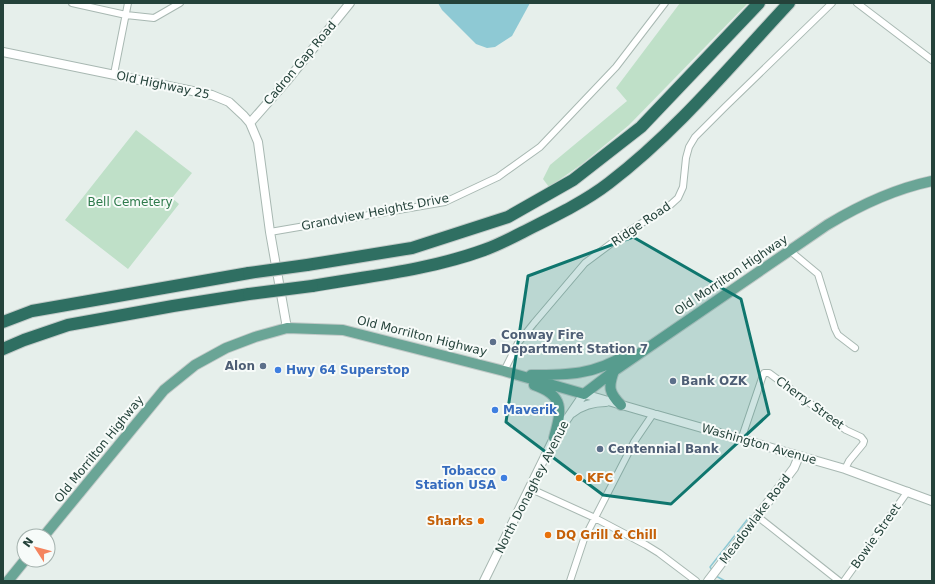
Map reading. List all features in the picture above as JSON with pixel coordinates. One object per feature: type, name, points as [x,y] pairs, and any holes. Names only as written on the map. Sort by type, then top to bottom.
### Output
[{"type":"highway","points":[[3,322],[32,311],[249,273],[412,248],[508,217],[573,180],[641,127],[759,3]]},
{"type":"highway","points":[[3,349],[68,325],[173,306],[312,286],[399,271],[446,261],[484,250],[562,212],[609,183],[658,140],[710,89],[789,3]]},
{"type":"highway","points":[[758,36],[794,3]]},
{"type":"main road","name":"Old Morrilton Highway","points":[[51,528],[164,390],[195,365],[226,348],[255,337],[287,328],[343,330],[504,371],[584,394],[614,371],[827,224],[856,208],[887,194],[932,181]]},
{"type":"main road","points":[[504,371],[530,375],[566,375],[596,370],[618,360],[689,319]]},
{"type":"main road","points":[[504,371],[529,384],[542,388],[556,399],[559,405],[560,416],[554,438]]},
{"type":"main road","points":[[614,371],[610,388],[613,397],[621,405]]},
{"type":"main road","points":[[8,581],[19,568]]},
{"type":"street","points":[[72,3],[126,15],[154,18],[180,3]]},
{"type":"street","points":[[114,74],[128,3]]},
{"type":"street","name":"Cadron Gap Road","points":[[250,123],[286,82],[350,3]]},
{"type":"street","name":"Grandview Heights Drive","points":[[270,232],[445,202],[498,177],[540,147],[616,67],[665,3]]},
{"type":"street","name":"Ridge Road","points":[[504,371],[518,343],[585,263],[624,234],[668,207],[678,198],[683,187],[686,158],[689,146],[695,137],[832,3]]},
{"type":"street","points":[[857,3],[932,60]]},
{"type":"street","name":"Old Highway 25","points":[[3,52],[212,95],[229,102],[244,116],[250,123],[258,142],[270,232],[287,328]]},
{"type":"street","points":[[789,250],[818,274],[834,329],[838,335],[855,348]]},
{"type":"street","name":"Cherry Street","points":[[741,440],[762,378],[764,374],[769,373],[846,430],[861,437],[864,441],[863,444],[849,461],[845,469]]},
{"type":"street","name":"Washington Avenue","points":[[584,394],[845,469],[932,501]]},
{"type":"street","name":"North Donaghey Avenue","points":[[484,581],[554,438],[584,394]]},
{"type":"street","points":[[569,415],[588,405],[611,402]]},
{"type":"street","points":[[570,581],[584,539],[634,442],[655,414]]},
{"type":"street","name":"Meadowlake Road","points":[[712,576],[794,468],[799,456]]},
{"type":"street","points":[[530,488],[595,518],[646,544],[696,581]]},
{"type":"street","name":"Bowie Street","points":[[844,581],[908,491]]},
{"type":"street","points":[[757,516],[840,581]]},
{"type":"highlighted area","points":[[633,237],[741,299],[769,414],[671,504],[603,495],[506,422],[528,276]]},
{"type":"green space","points":[[680,3],[748,3],[629,125],[582,164],[549,187],[543,179],[550,165],[627,101],[616,88]]},
{"type":"green space","name":"Bell Cemetery","points":[[136,130],[192,173],[172,198],[179,204],[128,269],[65,220]]},
{"type":"water","points":[[438,3],[530,3],[512,36],[495,47],[487,48],[476,44],[442,10]]},
{"type":"waterway","points":[[712,570],[710,567],[750,516]]},
{"type":"waterway","points":[[716,576],[725,581]]},
{"type":"place","name":"Conway Fire Department Station 7","points":[[493,342]]},
{"type":"place","name":"Alon","points":[[263,366]]},
{"type":"place","name":"Hwy 64 Superstop","points":[[278,370]]},
{"type":"place","name":"Bank OZK","points":[[673,381]]},
{"type":"place","name":"Maverik","points":[[495,410]]},
{"type":"place","name":"Centennial Bank","points":[[600,449]]},
{"type":"place","name":"Tobacco Station USA","points":[[504,478]]},
{"type":"place","name":"KFC","points":[[579,478]]},
{"type":"place","name":"Sharks","points":[[481,521]]},
{"type":"place","name":"DQ Grill & Chill","points":[[548,535]]}]
